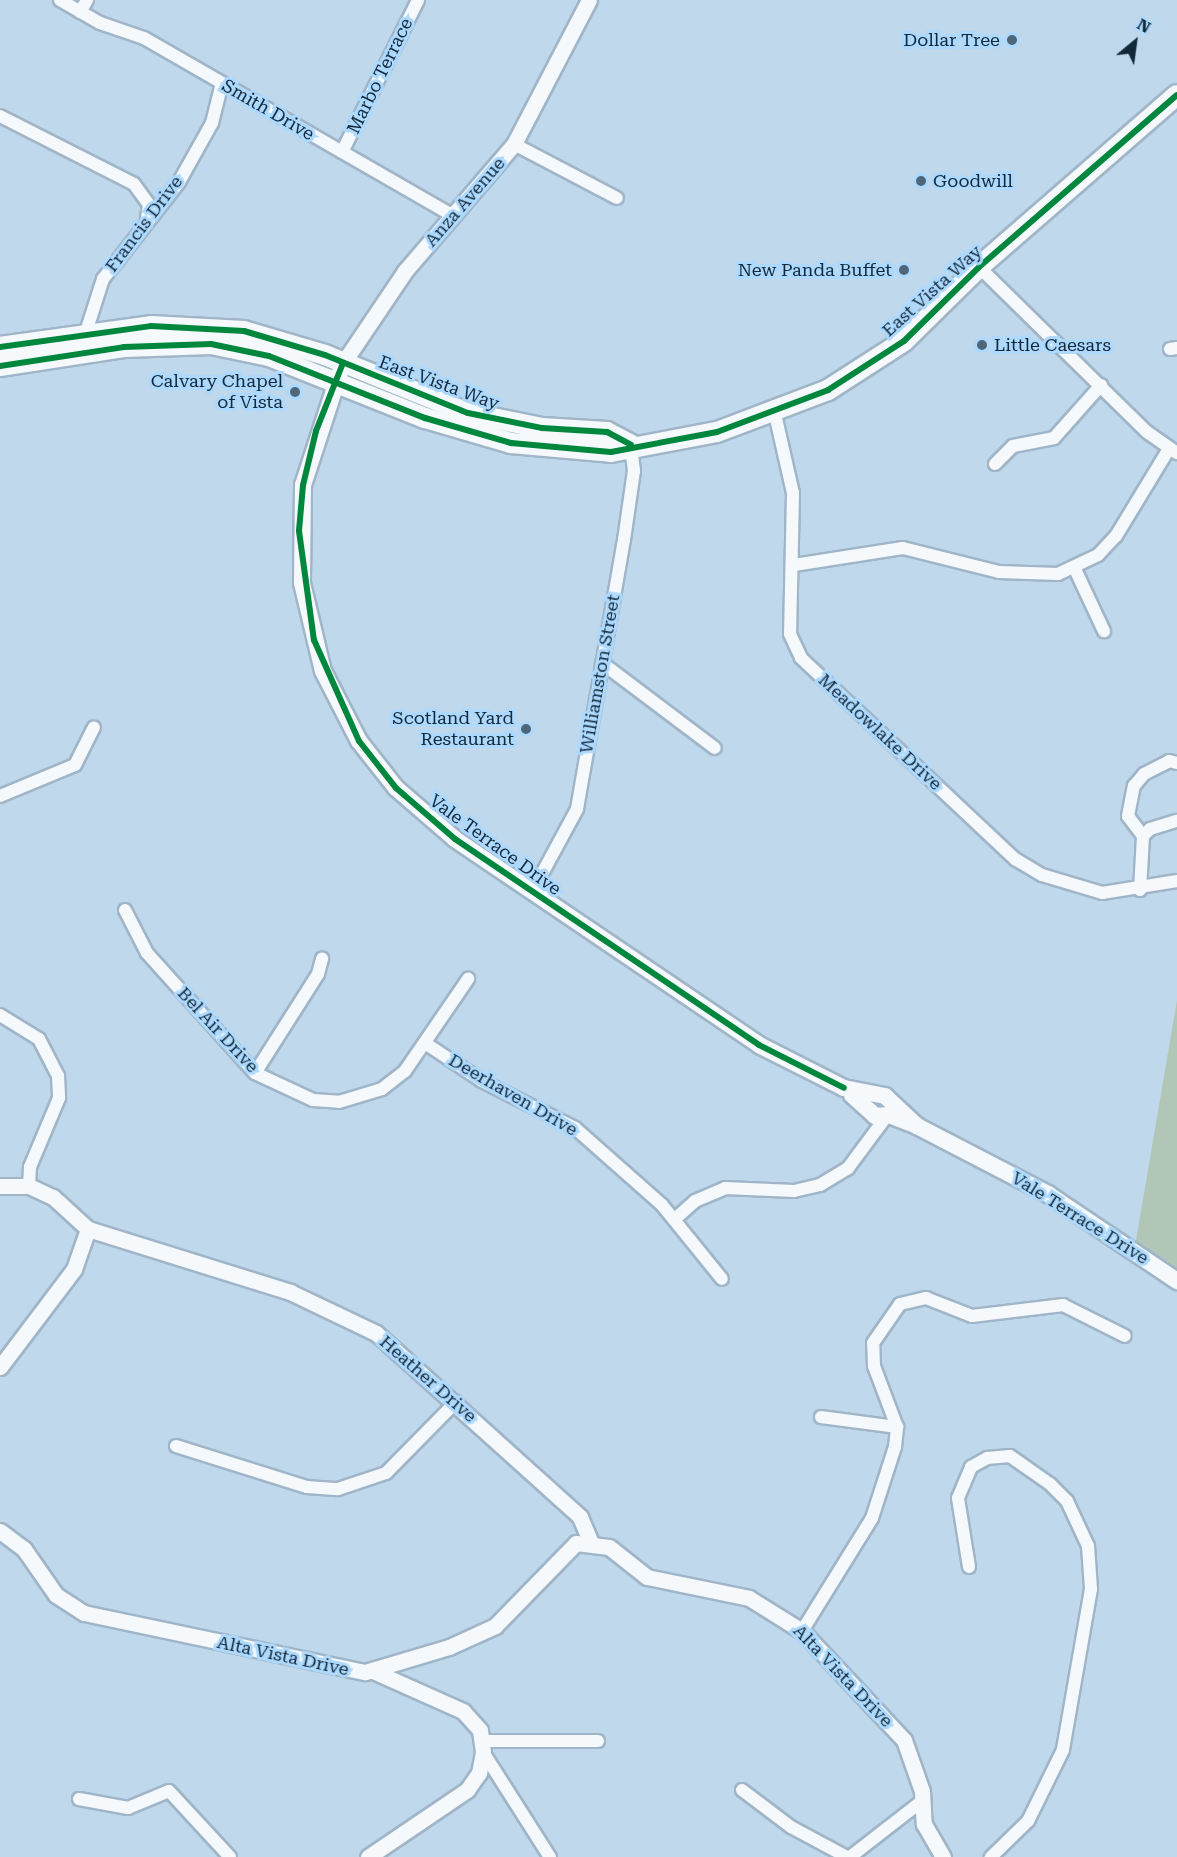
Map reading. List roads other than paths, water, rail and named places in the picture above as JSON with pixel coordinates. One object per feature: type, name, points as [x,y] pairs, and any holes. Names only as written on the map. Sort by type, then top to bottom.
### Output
[{"type":"main road","name":"East Vista Way","points":[[0,366],[124,347],[211,344],[269,356],[482,437],[567,451],[611,452],[631,445],[717,432],[776,414],[828,390],[904,341],[980,267],[1177,95]]},
{"type":"main road","name":"East Vista Way","points":[[132,327],[199,326],[278,339],[468,413],[542,428],[607,432],[631,445]]},
{"type":"main road","points":[[0,347],[132,327]]},
{"type":"main road","points":[[47,359],[50,349],[109,339],[132,327]]},
{"type":"main road","name":"Vale Terrace Drive","points":[[343,363],[316,431],[299,531],[302,583],[323,671],[359,741],[396,788],[454,839],[759,1045],[844,1088],[881,1110],[917,1126],[1048,1194],[1177,1281]]},
{"type":"street","name":"Smith Drive","points":[[60,0],[80,12],[144,38],[453,216]]},
{"type":"street","points":[[80,12],[87,0]]},
{"type":"street","name":"Marbo Terrace","points":[[342,152],[418,0]]},
{"type":"street","name":"Anza Avenue","points":[[343,363],[405,272],[514,144],[589,0]]},
{"type":"street","name":"Francis Drive","points":[[85,335],[103,279],[147,217],[179,182],[212,123],[222,83]]},
{"type":"street","points":[[0,116],[134,184],[150,205],[147,217]]},
{"type":"street","points":[[514,144],[617,198]]},
{"type":"street","points":[[794,565],[903,548],[1033,577],[1074,567],[1098,555],[1116,536],[1173,451],[1101,385],[980,267]]},
{"type":"street","points":[[995,464],[1013,446],[1054,438],[1101,385]]},
{"type":"street","name":"Meadowlake Drive","points":[[776,414],[793,493],[794,565],[790,634],[801,658],[1015,859],[1056,883],[1102,893],[1140,890],[1177,881]]},
{"type":"street","name":"Williamston Street","points":[[532,892],[577,809],[634,471],[631,445]]},
{"type":"street","points":[[1074,567],[1104,632]]},
{"type":"street","points":[[602,663],[716,748]]},
{"type":"street","points":[[0,796],[75,765],[94,727]]},
{"type":"street","points":[[1140,890],[1143,836],[1128,816],[1134,786],[1152,770],[1169,761],[1177,763]]},
{"type":"street","points":[[1143,836],[1150,829],[1177,821]]},
{"type":"street","name":"Bel Air Drive","points":[[125,910],[147,952],[255,1073],[295,1095],[339,1102],[382,1089],[405,1071],[468,979]]},
{"type":"street","points":[[255,1073],[318,974],[322,959]]},
{"type":"street","points":[[0,1015],[39,1039],[58,1076],[58,1098],[30,1167],[29,1186]]},
{"type":"street","name":"Deerhaven Drive","points":[[425,1043],[482,1081],[575,1128],[675,1219],[722,1279]]},
{"type":"street","points":[[675,1219],[695,1201],[725,1188],[794,1191],[820,1185],[848,1168],[864,1144],[881,1110]]},
{"type":"street","points":[[0,1186],[29,1186],[53,1197],[88,1229],[74,1269],[0,1367]]},
{"type":"street","name":"Heather Drive","points":[[88,1229],[332,1308],[376,1333],[456,1402],[580,1517],[591,1543]]},
{"type":"street","points":[[802,1630],[872,1518],[897,1427],[874,1366],[873,1343],[885,1321],[908,1299],[926,1298],[972,1316],[1063,1305],[1125,1336]]},
{"type":"street","points":[[176,1446],[307,1486],[338,1489],[386,1473],[456,1402]]},
{"type":"street","points":[[821,1417],[897,1427]]},
{"type":"street","points":[[969,1567],[958,1498],[971,1467],[987,1458],[1010,1456],[1050,1484],[1066,1501],[1088,1546],[1091,1589],[1063,1750],[1028,1821],[991,1857]]},
{"type":"street","name":"Alta Vista Drive","points":[[0,1531],[24,1549],[56,1595],[84,1613],[373,1671],[495,1626],[561,1555],[576,1543],[591,1543],[609,1547],[647,1577],[749,1598],[802,1630],[904,1740],[912,1754],[929,1838],[943,1857]]},
{"type":"street","points":[[373,1671],[451,1703],[475,1722],[483,1747],[550,1857]]},
{"type":"street","points":[[483,1747],[598,1741]]},
{"type":"street","points":[[368,1857],[466,1790],[479,1773],[483,1747]]},
{"type":"street","points":[[742,1790],[792,1827],[849,1857],[921,1802]]},
{"type":"street","points":[[79,1799],[128,1808],[169,1791],[230,1857]]},
{"type":"place","name":"Dollar Tree","points":[[1012,40]]},
{"type":"place","name":"Goodwill","points":[[921,181]]},
{"type":"place","name":"New Panda Buffet","points":[[904,270]]},
{"type":"place","name":"Little Caesars","points":[[982,345]]},
{"type":"place","name":"Calvary Chapel of Vista","points":[[295,392]]},
{"type":"place","name":"Scotland Yard Restaurant","points":[[526,729]]}]
